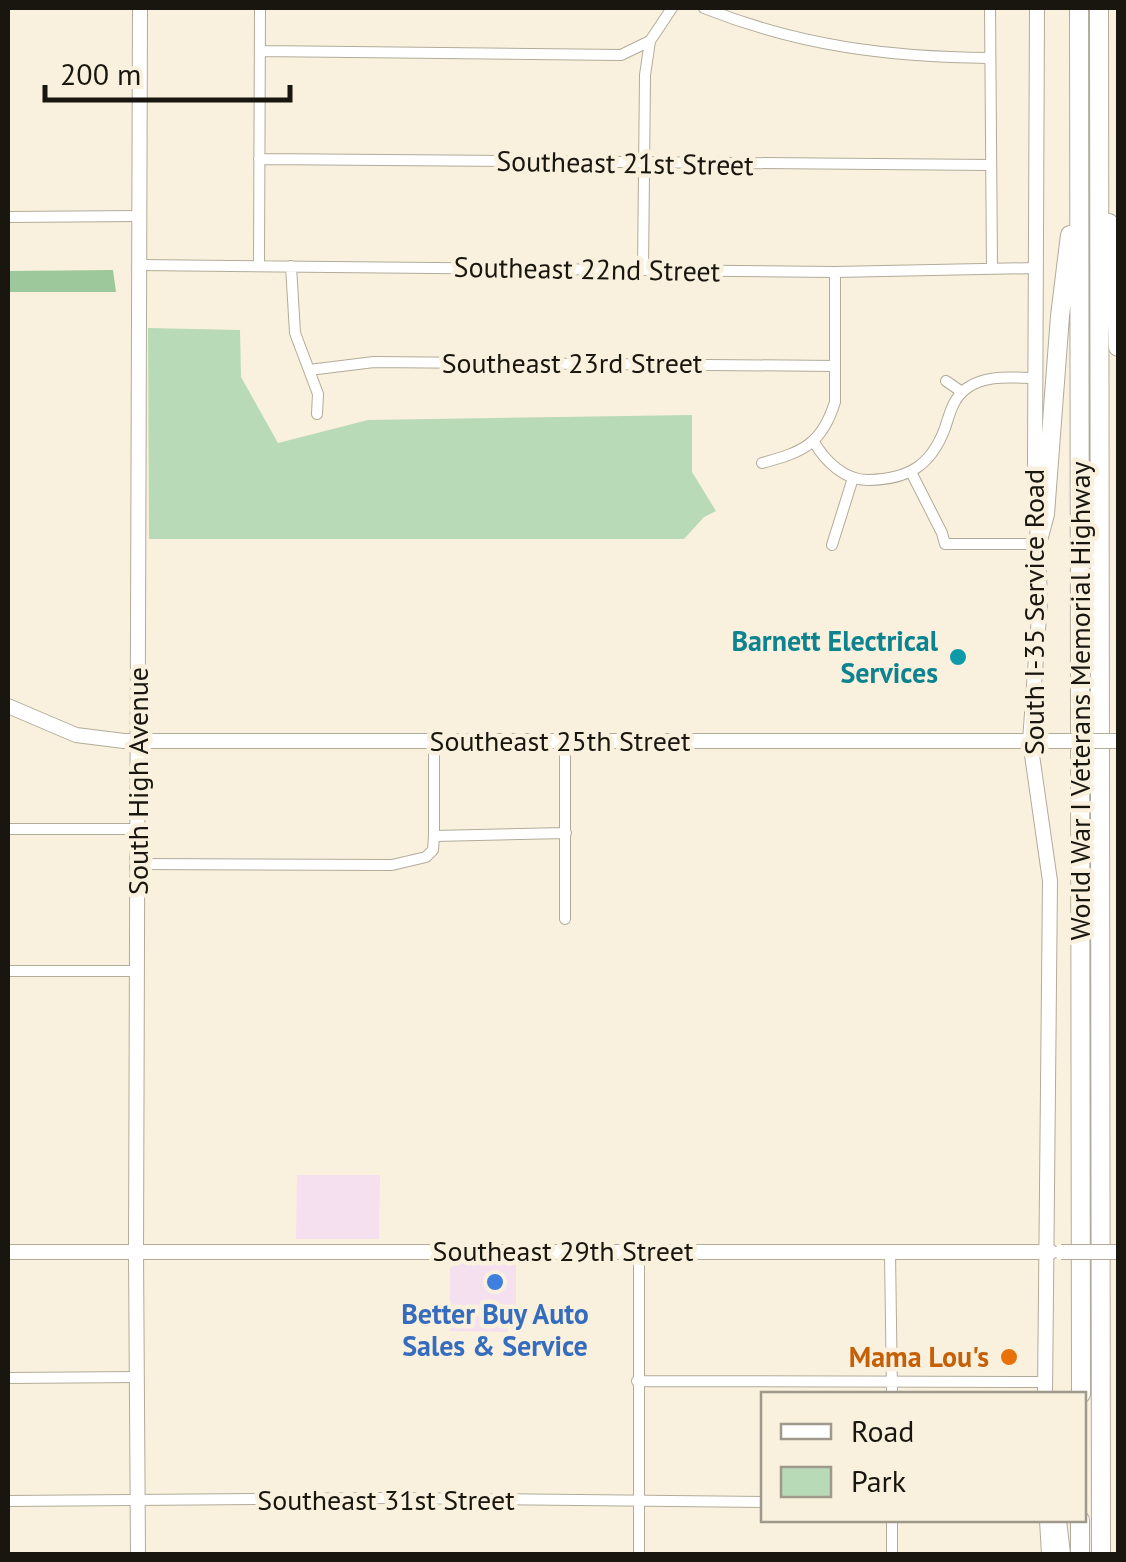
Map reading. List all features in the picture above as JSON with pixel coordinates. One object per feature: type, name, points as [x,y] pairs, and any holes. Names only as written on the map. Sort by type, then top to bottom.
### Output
[{"type":"highway","name":"World War I Veterans Memorial Highway","points":[[1079,8],[1080,1392]]},
{"type":"highway","name":"World War I Veterans Memorial Highway","points":[[1099,8],[1101,1554]]},
{"type":"highway","points":[[1037,544],[1045,514],[1060,316],[1080,165]]},
{"type":"highway","points":[[1101,168],[1116,263],[1118,347]]},
{"type":"highway","points":[[1058,1522],[1061,1554]]},
{"type":"highway","points":[[1080,1522],[1080,1554]]},
{"type":"street","name":"South High Avenue","points":[[138,1554],[140,8]]},
{"type":"street","points":[[259,266],[260,8]]},
{"type":"street","points":[[644,270],[646,75],[650,41],[672,8]]},
{"type":"street","points":[[704,8],[793,38],[830,46],[890,55],[990,58]]},
{"type":"street","points":[[990,8],[992,268]]},
{"type":"street","name":"South I-35 Service Road","points":[[1037,8],[1034,268],[1040,602],[1030,741],[1050,880],[1045,1388]]},
{"type":"street","points":[[621,55],[650,41]]},
{"type":"street","points":[[260,51],[621,55],[636,58],[646,75]]},
{"type":"street","name":"Southeast 21st Street","points":[[260,159],[992,165]]},
{"type":"street","points":[[8,217],[140,216]]},
{"type":"street","name":"Southeast 22nd Street","points":[[139,265],[835,272],[1034,268]]},
{"type":"street","points":[[291,266],[295,333],[318,394],[317,414]]},
{"type":"street","points":[[762,463],[814,442],[830,420],[835,402],[835,272]]},
{"type":"street","name":"Southeast 23rd Street","points":[[309,370],[374,362],[835,366]]},
{"type":"street","points":[[814,442],[823,457],[853,478],[879,480],[912,474],[937,444],[962,392],[980,381],[995,378],[1035,378]]},
{"type":"street","points":[[946,380],[962,392]]},
{"type":"street","points":[[912,474],[942,532],[944,544],[1037,544]]},
{"type":"street","points":[[832,545],[853,478]]},
{"type":"street","name":"Southeast 25th Street","points":[[8,706],[76,734],[138,741],[1118,742]]},
{"type":"street","points":[[138,864],[392,865],[426,857],[433,850],[434,836],[434,741]]},
{"type":"street","points":[[565,741],[565,919]]},
{"type":"street","points":[[8,829],[138,830]]},
{"type":"street","points":[[434,836],[566,833]]},
{"type":"street","points":[[8,971],[137,971]]},
{"type":"street","name":"Southeast 29th Street","points":[[8,1252],[1118,1252]]},
{"type":"street","points":[[638,1252],[639,1554]]},
{"type":"street","points":[[890,1252],[892,1392]]},
{"type":"street","points":[[8,1378],[138,1377]]},
{"type":"street","points":[[637,1381],[892,1380],[1045,1388]]},
{"type":"street","name":"Southeast 31st Street","points":[[8,1500],[761,1502]]},
{"type":"street","points":[[892,1522],[892,1554]]},
{"type":"street","points":[[1047,1522],[1049,1554]]},
{"type":"shaded area","points":[[297,1175],[380,1175],[379,1239],[296,1239]]},
{"type":"shaded area","points":[[459,1263],[516,1263],[516,1318],[508,1318],[508,1332],[450,1331],[450,1268]]},
{"type":"green space","points":[[113,270],[116,292],[8,292],[8,271]]},
{"type":"green space","points":[[148,328],[240,330],[241,377],[278,443],[368,420],[692,415],[692,472],[716,511],[704,517],[684,539],[149,539]]},
{"type":"place","name":"Barnett Electrical Services","points":[[958,657]]},
{"type":"place","name":"Better Buy Auto Sales & Service","points":[[495,1282]]},
{"type":"place","name":"Mama Lou's","points":[[1009,1357]]}]
